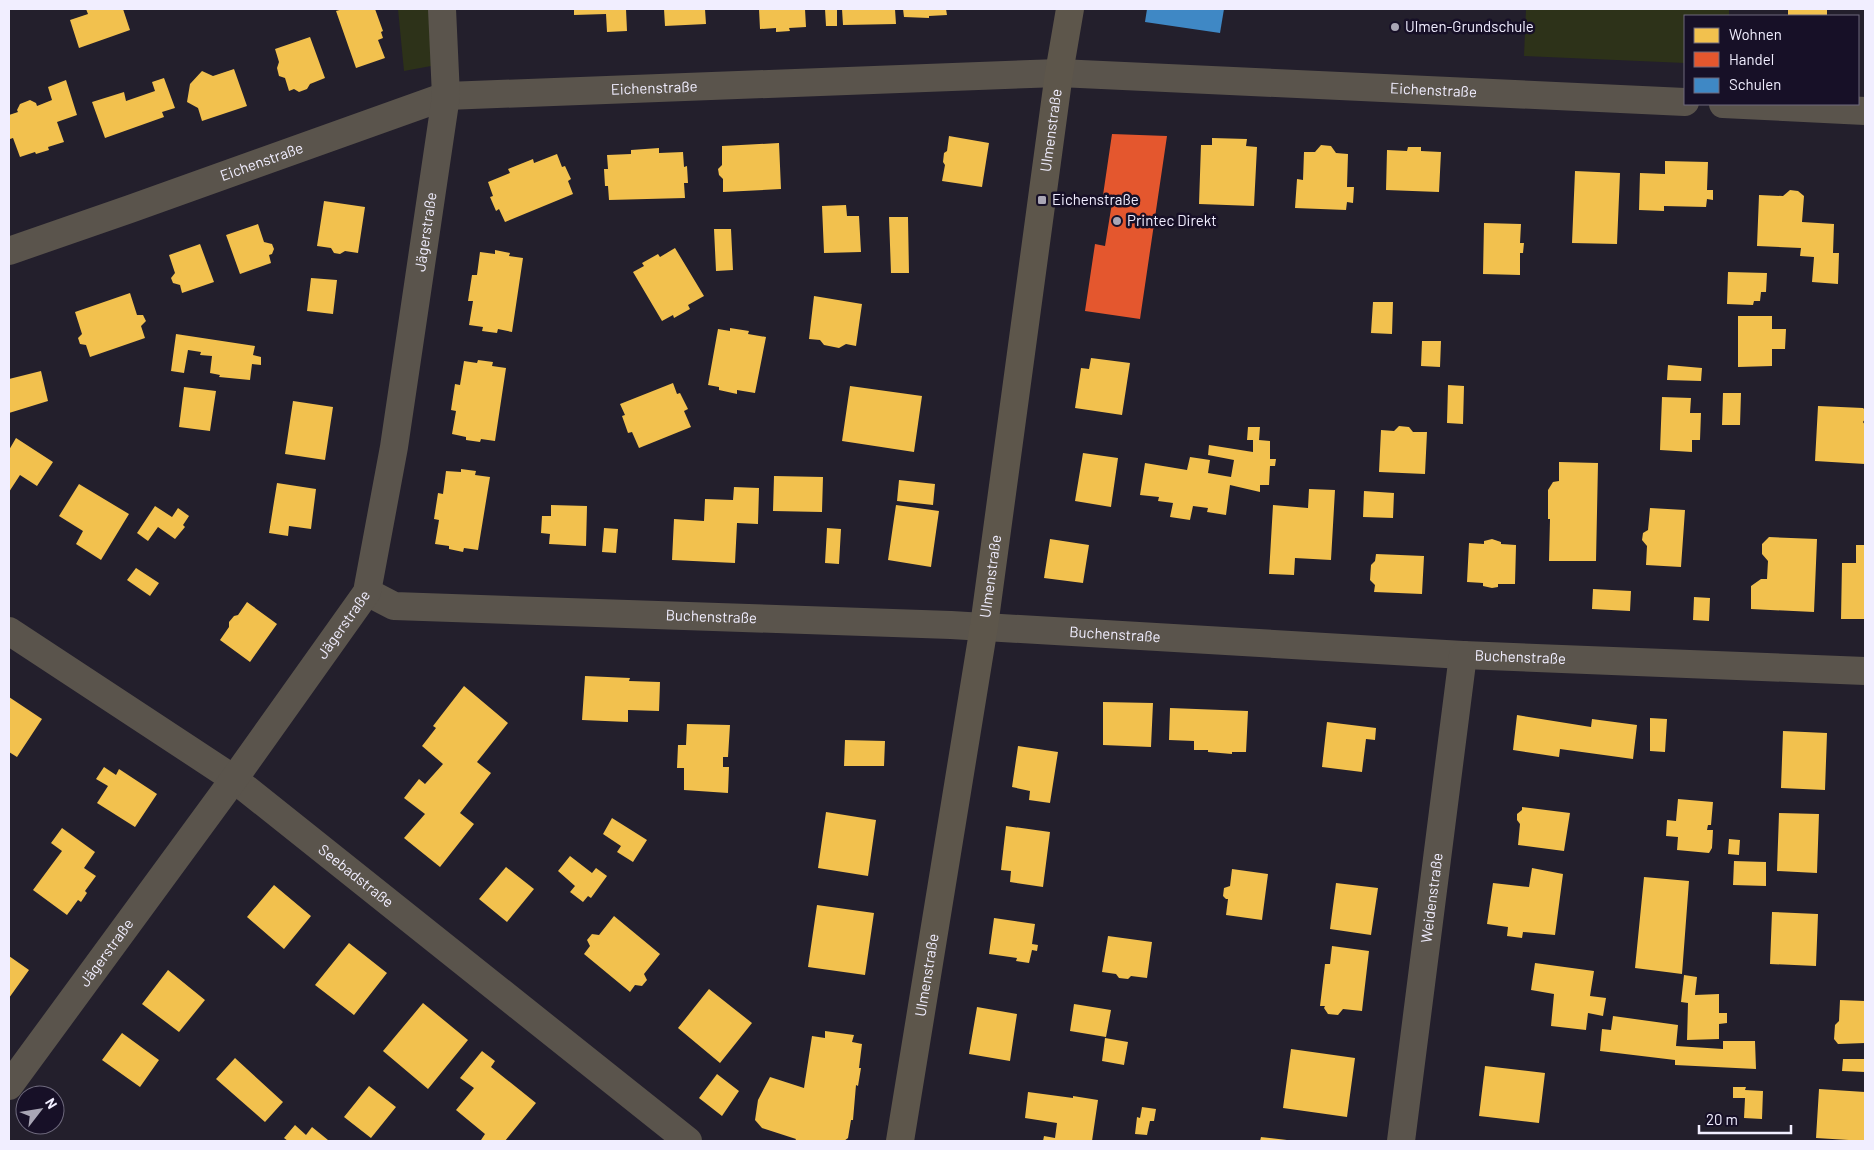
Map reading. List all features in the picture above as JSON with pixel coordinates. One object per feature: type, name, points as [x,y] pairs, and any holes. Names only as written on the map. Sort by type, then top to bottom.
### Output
[{"type":"street","name":"Jägerstraße","points":[[9,1086],[234,779],[368,592],[394,447],[446,96],[442,9]]},
{"type":"street","name":"Ulmenstraße","points":[[900,1141],[984,626],[1070,9]]},
{"type":"street","name":"Eichenstraße","points":[[9,251],[446,96],[1060,72],[1684,102]]},
{"type":"street","points":[[1747,105],[1865,110]]},
{"type":"street","name":"Buchenstraße","points":[[368,592],[394,606],[984,626],[1463,656],[1865,671]]},
{"type":"street","name":"Seebadstraße","points":[[9,631],[234,779],[688,1141]]},
{"type":"street","name":"Weidenstraße","points":[[1401,1141],[1463,656]]},
{"type":"green space","points":[[398,9],[429,9],[431,66],[404,71]]},
{"type":"green space","points":[[1526,9],[1729,9],[1729,15],[1684,15],[1684,63],[1524,56]]},
{"type":"building: Wohnen","points":[[86,9],[123,9],[130,30],[79,48],[70,20],[88,14]]},
{"type":"building: Wohnen","points":[[343,9],[375,9],[383,31],[381,32],[383,38],[378,40],[385,58],[356,68],[336,11]]},
{"type":"building: Wohnen","points":[[574,9],[626,9],[627,31],[607,32],[606,14],[574,15]]},
{"type":"building: Wohnen","points":[[664,9],[705,9],[706,24],[665,26]]},
{"type":"building: Wohnen","points":[[759,9],[805,9],[806,27],[789,28],[790,31],[776,32],[776,28],[760,29]]},
{"type":"building: Wohnen","points":[[825,9],[837,9],[837,26],[826,26]]},
{"type":"building: Wohnen","points":[[842,9],[895,9],[896,24],[843,25]]},
{"type":"building: Wohnen","points":[[903,9],[946,9],[947,15],[929,16],[929,18],[904,17]]},
{"type":"building: Wohnen","points":[[1788,9],[1827,9],[1827,15],[1788,15]]},
{"type":"building: Wohnen","points":[[310,37],[325,78],[310,84],[307,89],[299,92],[294,89],[289,91],[285,78],[279,76],[277,68],[279,62],[275,49]]},
{"type":"building: Wohnen","points":[[234,69],[247,106],[202,121],[198,108],[187,102],[190,84],[202,71],[213,76]]},
{"type":"building: Wohnen","points":[[164,78],[175,108],[162,112],[164,117],[105,138],[92,102],[124,92],[126,101],[155,91],[152,82]]},
{"type":"building: Wohnen","points":[[66,80],[77,115],[57,122],[64,142],[48,147],[49,150],[20,157],[13,138],[10,139],[9,136],[9,115],[18,112],[20,104],[30,100],[36,103],[37,106],[52,100],[48,87]]},
{"type":"building: Wohnen","points":[[949,136],[989,143],[982,187],[942,181],[945,165],[943,162],[944,153],[947,151]]},
{"type":"building: Wohnen","points":[[1212,138],[1247,139],[1246,146],[1257,147],[1254,206],[1199,204],[1201,145],[1212,145]]},
{"type":"building: Wohnen","points":[[779,143],[781,189],[723,192],[723,179],[719,175],[718,169],[722,165],[722,146]]},
{"type":"building: Wohnen","points":[[1321,145],[1331,146],[1336,153],[1348,154],[1347,187],[1354,187],[1353,203],[1347,202],[1346,210],[1295,208],[1297,179],[1303,180],[1304,152],[1315,152]]},
{"type":"building: Wohnen","points":[[1408,147],[1421,147],[1421,151],[1441,152],[1439,192],[1386,190],[1387,150],[1407,151]]},
{"type":"building: Wohnen","points":[[659,148],[659,153],[683,152],[684,167],[687,166],[688,183],[684,183],[685,198],[609,200],[608,186],[605,186],[604,169],[608,169],[607,155],[631,154],[631,150]]},
{"type":"building: Wohnen","points":[[557,154],[562,167],[565,166],[571,179],[568,181],[573,194],[505,222],[499,209],[496,211],[490,197],[493,196],[488,182],[510,173],[508,169],[533,159],[534,163]]},
{"type":"building: Wohnen","points":[[1665,161],[1708,162],[1707,190],[1713,190],[1713,200],[1707,199],[1706,207],[1664,206],[1664,211],[1639,210],[1640,173],[1665,174]]},
{"type":"building: Wohnen","points":[[1575,171],[1620,173],[1617,244],[1572,243]]},
{"type":"building: Wohnen","points":[[1790,190],[1798,191],[1804,196],[1802,222],[1834,224],[1833,253],[1839,253],[1838,284],[1812,282],[1814,257],[1800,256],[1801,248],[1757,246],[1759,195],[1783,196]]},
{"type":"building: Wohnen","points":[[324,201],[365,207],[358,253],[345,251],[340,254],[334,253],[331,248],[317,246]]},
{"type":"building: Wohnen","points":[[846,205],[847,216],[859,216],[861,252],[824,253],[822,206]]},
{"type":"building: Wohnen","points":[[889,217],[908,217],[909,273],[891,273]]},
{"type":"building: Wohnen","points":[[1484,223],[1521,224],[1520,243],[1524,243],[1523,253],[1520,253],[1520,275],[1483,274]]},
{"type":"building: Wohnen","points":[[258,224],[264,242],[272,244],[274,249],[272,254],[269,255],[271,263],[240,274],[226,235]]},
{"type":"building: Wohnen","points":[[714,229],[731,229],[733,270],[716,271]]},
{"type":"building: Wohnen","points":[[200,244],[214,282],[182,293],[180,285],[173,283],[171,278],[175,273],[169,255]]},
{"type":"building: Wohnen","points":[[675,248],[704,296],[688,305],[690,309],[674,318],[673,315],[662,321],[633,272],[644,266],[642,263],[658,254],[660,257]]},
{"type":"building: Wohnen","points":[[495,250],[510,253],[509,256],[523,258],[512,332],[498,329],[497,333],[482,331],[483,327],[469,325],[473,301],[468,301],[472,275],[477,275],[480,252],[495,254]]},
{"type":"building: Wohnen","points":[[1728,272],[1767,273],[1766,292],[1761,292],[1760,301],[1754,301],[1753,305],[1727,304]]},
{"type":"building: Wohnen","points":[[311,278],[337,280],[333,314],[307,311]]},
{"type":"building: Wohnen","points":[[130,293],[137,315],[143,315],[146,321],[141,326],[145,338],[90,357],[86,345],[80,344],[78,338],[82,334],[75,312]]},
{"type":"building: Wohnen","points":[[814,296],[862,304],[856,346],[846,344],[839,348],[824,345],[820,340],[809,339]]},
{"type":"building: Wohnen","points":[[1373,302],[1393,302],[1392,334],[1371,333]]},
{"type":"building: Wohnen","points":[[1738,316],[1772,316],[1772,329],[1786,329],[1785,349],[1772,349],[1772,366],[1738,367]]},
{"type":"building: Wohnen","points":[[730,328],[749,331],[748,334],[766,337],[755,393],[737,390],[737,394],[719,390],[719,387],[708,385],[718,329],[730,331]]},
{"type":"building: Wohnen","points":[[176,334],[255,346],[253,355],[261,357],[261,365],[252,364],[250,380],[219,377],[220,375],[210,373],[212,356],[200,355],[201,352],[188,350],[184,373],[171,371]]},
{"type":"building: Wohnen","points":[[1422,341],[1441,341],[1440,367],[1421,366]]},
{"type":"building: Wohnen","points":[[1091,358],[1130,363],[1122,415],[1075,408],[1081,368],[1089,369]]},
{"type":"building: Wohnen","points":[[478,360],[493,362],[492,366],[506,368],[495,441],[481,439],[480,442],[466,440],[466,437],[452,434],[456,411],[451,410],[455,384],[460,385],[464,361],[477,363]]},
{"type":"building: Wohnen","points":[[1668,365],[1702,368],[1701,381],[1667,380]]},
{"type":"building: Wohnen","points":[[41,371],[48,401],[9,413],[9,379]]},
{"type":"building: Wohnen","points":[[673,383],[677,394],[680,393],[688,409],[684,411],[691,427],[639,448],[632,432],[628,433],[622,416],[625,415],[620,404]]},
{"type":"building: Wohnen","points":[[1448,385],[1464,386],[1463,424],[1447,423]]},
{"type":"building: Wohnen","points":[[850,386],[922,396],[914,452],[842,441]]},
{"type":"building: Wohnen","points":[[184,387],[216,391],[210,431],[179,427]]},
{"type":"building: Wohnen","points":[[1723,393],[1741,393],[1740,425],[1722,425]]},
{"type":"building: Wohnen","points":[[1662,397],[1691,398],[1690,413],[1701,413],[1700,440],[1692,440],[1692,452],[1660,450]]},
{"type":"building: Wohnen","points":[[293,401],[333,407],[325,460],[285,454]]},
{"type":"building: Wohnen","points":[[1818,406],[1863,408],[1865,410],[1863,422],[1865,425],[1865,464],[1815,461]]},
{"type":"building: Wohnen","points":[[1399,426],[1409,427],[1413,432],[1427,432],[1425,474],[1379,472],[1381,430],[1394,431]]},
{"type":"building: Wohnen","points":[[1248,427],[1260,427],[1259,440],[1270,441],[1270,459],[1276,459],[1275,466],[1270,466],[1269,485],[1260,485],[1260,492],[1230,485],[1226,515],[1207,512],[1208,508],[1193,506],[1190,520],[1170,517],[1173,503],[1158,501],[1159,497],[1140,495],[1145,463],[1187,470],[1190,457],[1210,460],[1208,473],[1231,477],[1234,460],[1208,455],[1209,445],[1253,452],[1253,440],[1247,440]]},
{"type":"building: Wohnen","points":[[16,438],[53,462],[37,486],[20,475],[9,492],[9,450]]},
{"type":"building: Wohnen","points":[[1083,453],[1118,458],[1111,507],[1075,501]]},
{"type":"building: Wohnen","points":[[1559,462],[1598,463],[1596,561],[1549,561],[1550,519],[1548,519],[1548,490],[1553,482],[1559,481]]},
{"type":"building: Wohnen","points":[[461,469],[476,471],[475,475],[490,477],[478,550],[464,548],[463,552],[449,549],[449,546],[435,544],[439,520],[434,519],[438,493],[443,494],[446,471],[461,472]]},
{"type":"building: Wohnen","points":[[774,476],[823,477],[822,512],[773,511]]},
{"type":"building: Wohnen","points":[[899,480],[935,484],[933,505],[897,501]]},
{"type":"building: Wohnen","points":[[277,483],[316,489],[311,529],[289,526],[288,536],[269,533]]},
{"type":"building: Wohnen","points":[[79,484],[129,514],[101,560],[76,544],[83,531],[59,516]]},
{"type":"building: Wohnen","points":[[734,487],[759,488],[758,524],[737,523],[735,563],[672,560],[674,519],[704,521],[705,499],[733,500]]},
{"type":"building: Wohnen","points":[[1309,489],[1335,490],[1331,560],[1295,558],[1294,575],[1269,574],[1273,505],[1308,508]]},
{"type":"building: Wohnen","points":[[1364,491],[1394,493],[1393,518],[1363,517]]},
{"type":"building: Wohnen","points":[[551,505],[587,506],[586,546],[549,544],[550,534],[541,533],[542,516],[551,516]]},
{"type":"building: Wohnen","points":[[896,505],[939,511],[931,567],[888,560]]},
{"type":"building: Wohnen","points":[[155,506],[172,517],[178,508],[189,516],[183,525],[185,527],[175,539],[158,527],[148,541],[137,533]]},
{"type":"building: Wohnen","points":[[1650,508],[1685,510],[1681,567],[1646,565],[1647,546],[1642,540],[1643,533],[1648,530]]},
{"type":"building: Wohnen","points":[[604,528],[618,529],[616,553],[602,552]]},
{"type":"building: Wohnen","points":[[827,528],[841,529],[839,564],[825,563]]},
{"type":"building: Wohnen","points":[[1769,537],[1817,539],[1814,612],[1751,609],[1751,586],[1761,579],[1767,579],[1768,561],[1762,554],[1762,544]]},
{"type":"building: Wohnen","points":[[1050,539],[1089,545],[1083,583],[1044,578]]},
{"type":"building: Wohnen","points":[[1492,539],[1501,542],[1501,544],[1516,545],[1515,584],[1498,584],[1498,587],[1492,588],[1483,586],[1483,583],[1467,582],[1469,543],[1484,544],[1484,541]]},
{"type":"building: Wohnen","points":[[1856,545],[1865,545],[1865,619],[1841,619],[1842,563],[1856,563]]},
{"type":"building: Wohnen","points":[[1376,554],[1424,556],[1422,594],[1374,592],[1375,585],[1370,580],[1371,565],[1375,561]]},
{"type":"building: Wohnen","points":[[136,568],[159,583],[150,596],[127,580]]},
{"type":"building: Wohnen","points":[[1593,589],[1631,591],[1630,611],[1592,609]]},
{"type":"building: Wohnen","points":[[1694,597],[1710,598],[1709,621],[1693,620]]},
{"type":"building: Wohnen","points":[[247,602],[277,624],[250,662],[220,640],[229,627],[229,622],[234,616],[238,615]]},
{"type":"building: Wohnen","points":[[585,676],[630,678],[629,681],[660,682],[659,711],[628,710],[628,722],[582,720]]},
{"type":"building: Wohnen","points":[[464,686],[508,723],[477,762],[491,773],[460,813],[474,824],[440,867],[404,838],[425,814],[404,798],[419,779],[425,784],[443,764],[422,746],[436,728],[433,726]]},
{"type":"building: Wohnen","points":[[9,697],[42,719],[17,757],[9,752]]},
{"type":"building: Wohnen","points":[[1103,702],[1153,703],[1151,747],[1103,745]]},
{"type":"building: Wohnen","points":[[1170,708],[1248,711],[1246,752],[1232,752],[1232,754],[1194,750],[1194,741],[1169,740]]},
{"type":"building: Wohnen","points":[[1517,715],[1591,727],[1592,719],[1637,725],[1633,759],[1560,749],[1559,757],[1513,750]]},
{"type":"building: Wohnen","points":[[1650,718],[1667,719],[1665,752],[1650,751]]},
{"type":"building: Wohnen","points":[[1327,722],[1376,728],[1375,740],[1366,739],[1362,772],[1322,767]]},
{"type":"building: Wohnen","points":[[687,724],[730,725],[728,757],[723,757],[723,767],[729,767],[728,793],[684,790],[684,768],[677,768],[678,745],[686,745]]},
{"type":"building: Wohnen","points":[[1783,731],[1827,733],[1825,790],[1781,788]]},
{"type":"building: Wohnen","points":[[845,740],[885,741],[884,766],[844,766]]},
{"type":"building: Wohnen","points":[[1018,746],[1058,752],[1050,803],[1029,800],[1030,791],[1012,787]]},
{"type":"building: Wohnen","points":[[104,767],[116,775],[119,769],[157,794],[135,827],[97,803],[108,786],[96,779]]},
{"type":"building: Wohnen","points":[[1678,799],[1713,802],[1711,825],[1708,825],[1707,830],[1713,830],[1712,848],[1709,853],[1677,850],[1678,837],[1666,836],[1667,820],[1676,821]]},
{"type":"building: Wohnen","points":[[1522,807],[1570,813],[1564,851],[1518,845],[1520,824],[1517,820],[1517,814],[1522,810]]},
{"type":"building: Wohnen","points":[[826,812],[876,820],[868,876],[818,868]]},
{"type":"building: Wohnen","points":[[1779,813],[1819,814],[1817,873],[1777,871]]},
{"type":"building: Wohnen","points":[[612,818],[647,840],[633,862],[617,852],[621,846],[603,834]]},
{"type":"building: Wohnen","points":[[1006,826],[1050,832],[1043,887],[1010,882],[1011,871],[1001,870]]},
{"type":"building: Wohnen","points":[[62,828],[95,852],[84,868],[96,876],[85,891],[87,893],[81,902],[78,900],[67,915],[33,890],[62,851],[51,843]]},
{"type":"building: Wohnen","points":[[1729,839],[1740,840],[1739,855],[1728,854]]},
{"type":"building: Wohnen","points":[[570,856],[592,873],[596,868],[607,876],[591,898],[588,896],[583,902],[570,892],[575,886],[558,871]]},
{"type":"building: Wohnen","points":[[1734,861],[1766,862],[1766,886],[1733,885]]},
{"type":"building: Wohnen","points":[[506,867],[534,889],[507,922],[479,899]]},
{"type":"building: Wohnen","points":[[1532,868],[1563,874],[1555,935],[1523,932],[1522,938],[1507,936],[1508,927],[1487,924],[1493,883],[1529,887]]},
{"type":"building: Wohnen","points":[[1232,869],[1268,874],[1262,920],[1226,915],[1228,899],[1223,896],[1224,888],[1230,886]]},
{"type":"building: Wohnen","points":[[1644,877],[1689,881],[1682,974],[1635,968]]},
{"type":"building: Wohnen","points":[[1336,883],[1378,888],[1371,935],[1330,929]]},
{"type":"building: Wohnen","points":[[274,885],[311,916],[284,949],[247,917]]},
{"type":"building: Wohnen","points":[[817,905],[874,913],[865,975],[808,967]]},
{"type":"building: Wohnen","points":[[1772,912],[1818,914],[1816,966],[1770,964]]},
{"type":"building: Wohnen","points":[[614,916],[660,954],[644,974],[647,980],[642,986],[635,985],[630,992],[584,954],[590,946],[587,940],[592,934],[599,935]]},
{"type":"building: Wohnen","points":[[994,918],[1035,924],[1032,944],[1038,945],[1037,951],[1032,950],[1029,963],[1016,961],[1017,958],[989,954]]},
{"type":"building: Wohnen","points":[[1108,936],[1152,942],[1147,978],[1131,976],[1128,979],[1119,978],[1116,974],[1102,972]]},
{"type":"building: Wohnen","points":[[349,943],[387,973],[354,1015],[315,985]]},
{"type":"building: Wohnen","points":[[1332,946],[1369,951],[1362,1011],[1343,1009],[1338,1015],[1328,1014],[1324,1008],[1325,1006],[1320,1006],[1325,964],[1330,964]]},
{"type":"building: Wohnen","points":[[9,956],[29,970],[9,998]]},
{"type":"building: Wohnen","points":[[1535,963],[1594,971],[1590,996],[1606,998],[1603,1016],[1588,1013],[1586,1030],[1551,1026],[1554,994],[1531,990]]},
{"type":"building: Wohnen","points":[[168,970],[205,1000],[179,1032],[142,1004]]},
{"type":"building: Wohnen","points":[[1684,975],[1697,977],[1695,995],[1719,994],[1719,1013],[1727,1013],[1727,1023],[1719,1024],[1719,1039],[1687,1040],[1688,1003],[1681,1002]]},
{"type":"building: Wohnen","points":[[709,989],[752,1023],[720,1063],[678,1028]]},
{"type":"building: Wohnen","points":[[1840,1000],[1865,1001],[1865,1043],[1838,1044],[1834,1039],[1835,1025],[1839,1021]]},
{"type":"building: Wohnen","points":[[423,1003],[468,1040],[428,1089],[383,1051]]},
{"type":"building: Wohnen","points":[[1074,1004],[1111,1010],[1106,1037],[1070,1031]]},
{"type":"building: Wohnen","points":[[977,1007],[1017,1014],[1010,1061],[969,1054]]},
{"type":"building: Wohnen","points":[[1613,1016],[1678,1025],[1676,1046],[1723,1049],[1723,1041],[1755,1041],[1756,1069],[1675,1065],[1675,1060],[1600,1051],[1602,1029],[1611,1030]]},
{"type":"building: Wohnen","points":[[825,1031],[854,1035],[852,1042],[862,1044],[859,1068],[861,1068],[858,1086],[856,1085],[853,1120],[851,1120],[848,1138],[844,1141],[795,1141],[796,1139],[762,1128],[755,1120],[758,1100],[770,1077],[804,1088],[812,1036],[825,1038]]},
{"type":"building: Wohnen","points":[[122,1033],[159,1060],[140,1087],[102,1060]]},
{"type":"building: Wohnen","points":[[1105,1038],[1128,1042],[1124,1065],[1102,1061]]},
{"type":"building: Wohnen","points":[[1291,1049],[1355,1058],[1347,1117],[1283,1108]]},
{"type":"building: Wohnen","points":[[482,1051],[495,1061],[491,1067],[536,1103],[505,1141],[481,1140],[485,1134],[456,1110],[474,1088],[460,1078]]},
{"type":"building: Wohnen","points":[[235,1058],[283,1102],[265,1122],[216,1079]]},
{"type":"building: Wohnen","points":[[1843,1059],[1865,1059],[1865,1072],[1842,1071]]},
{"type":"building: Wohnen","points":[[1485,1066],[1545,1073],[1539,1123],[1479,1116]]},
{"type":"building: Wohnen","points":[[717,1074],[739,1091],[722,1116],[699,1098]]},
{"type":"building: Wohnen","points":[[369,1086],[396,1107],[371,1138],[344,1117]]},
{"type":"building: Wohnen","points":[[1733,1087],[1746,1087],[1745,1090],[1763,1091],[1762,1119],[1744,1118],[1745,1098],[1733,1098]]},
{"type":"building: Wohnen","points":[[1819,1089],[1865,1092],[1865,1141],[1816,1138]]},
{"type":"building: Wohnen","points":[[1028,1092],[1098,1100],[1092,1141],[1043,1141],[1044,1136],[1055,1138],[1057,1123],[1025,1118]]},
{"type":"building: Wohnen","points":[[1142,1107],[1156,1109],[1154,1121],[1150,1121],[1147,1135],[1135,1134],[1137,1117],[1140,1118]]},
{"type":"building: Wohnen","points":[[295,1125],[306,1135],[312,1127],[328,1140],[288,1141],[284,1138]]},
{"type":"building: Wohnen","points":[[1261,1137],[1287,1140],[1260,1141]]},
{"type":"building: Handel","points":[[1112,134],[1167,136],[1140,319],[1085,311],[1095,244],[1105,246],[1112,203],[1102,202]]},
{"type":"building: Schulen","points":[[1147,9],[1224,9],[1220,33],[1145,22]]},
{"type":"place","name":"Ulmen-Grundschule","points":[[1395,27]]},
{"type":"place","name":"Eichenstraße","points":[[1042,200]]},
{"type":"place","name":"Printec Direkt","points":[[1117,221]]}]
